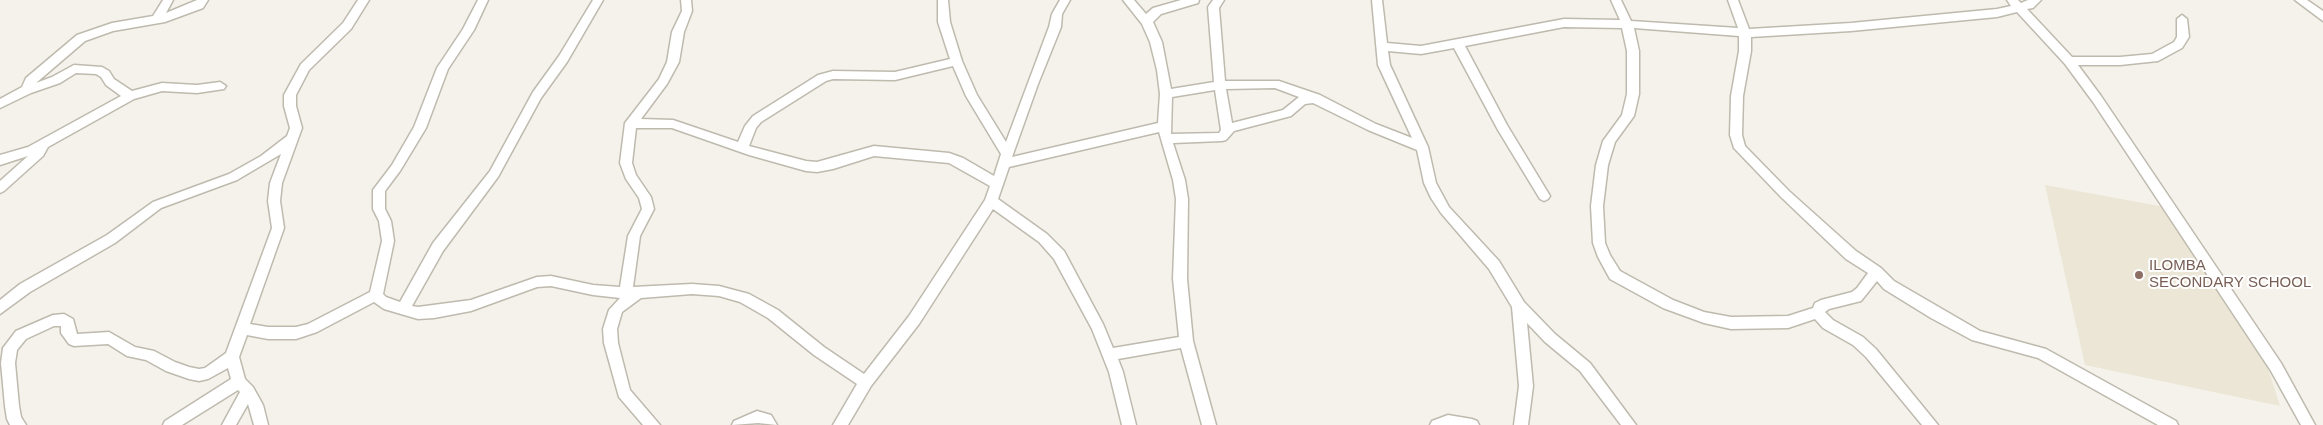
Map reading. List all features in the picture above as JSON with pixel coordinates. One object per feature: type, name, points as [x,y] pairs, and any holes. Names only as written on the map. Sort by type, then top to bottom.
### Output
[{"type":"street","points":[[157,20],[168,0]]},
{"type":"street","points":[[27,90],[30,81],[81,38],[112,26],[157,20],[198,6],[202,0]]},
{"type":"street","points":[[19,425],[14,419],[12,406],[8,363],[10,348],[21,335],[53,321],[64,320],[68,323],[68,333],[74,340],[109,338],[132,352],[149,355],[171,367],[199,375],[219,368],[232,357],[264,264],[276,238],[278,228],[274,201],[276,183],[294,138],[296,128],[290,106],[290,95],[295,82],[314,56],[348,26],[364,0]]},
{"type":"street","points":[[241,328],[268,333],[296,333],[329,320],[376,295],[388,241],[385,222],[379,209],[379,190],[396,168],[420,128],[443,68],[468,30],[483,0]]},
{"type":"street","points":[[403,309],[438,247],[494,174],[537,95],[563,59],[598,0]]},
{"type":"street","points":[[653,425],[639,412],[624,393],[611,343],[610,329],[616,310],[631,293],[634,236],[648,209],[645,197],[630,176],[626,163],[631,123],[663,81],[673,62],[678,32],[687,10],[686,0]]},
{"type":"street","points":[[942,0],[946,27],[956,61],[972,96],[1007,154],[1005,161]]},
{"type":"street","points":[[840,425],[866,382],[914,320],[991,201],[1032,84],[1055,27],[1057,14],[1065,0]]},
{"type":"street","points":[[1128,0],[1147,22],[1156,42],[1166,94],[1164,126],[1166,139],[1179,180],[1182,199],[1180,279],[1186,342],[1209,425]]},
{"type":"street","points":[[1147,22],[1150,16],[1157,11],[1194,0]]},
{"type":"street","points":[[1219,0],[1213,7],[1220,85],[1227,130]]},
{"type":"street","points":[[1377,0],[1384,65],[1422,147],[1430,183],[1435,195],[1445,210],[1494,265],[1519,306],[1540,329],[1585,367],[1629,425]]},
{"type":"street","points":[[1616,0],[1627,24],[1633,58],[1633,94],[1628,116],[1609,141],[1602,165],[1597,206],[1598,243],[1615,275],[1668,304],[1704,317],[1731,323],[1788,322],[1818,312],[1820,307],[1826,304],[1856,297],[1862,292],[1876,272]]},
{"type":"street","points":[[1733,0],[1745,34],[1745,51],[1736,115],[1736,135],[1740,148],[1831,237],[1851,255],[1876,272],[1889,285],[1958,327],[1991,341],[2010,344],[2041,353],[2171,425]]},
{"type":"street","points":[[1381,46],[1421,50],[1564,23],[1627,24],[1745,34],[1851,27],[1934,18],[1968,17],[2016,4],[2030,6],[2036,0]]},
{"type":"street","points":[[2300,0],[2323,17]]},
{"type":"street","points":[[2016,4],[2069,61],[2114,123],[2246,321],[2301,409],[2308,425]]},
{"type":"street","points":[[2069,61],[2120,61],[2154,58],[2178,45],[2183,36],[2182,19]]},
{"type":"street","points":[[1458,44],[1502,127],[1544,196]]},
{"type":"street","points":[[742,148],[751,126],[757,120],[822,78],[843,75],[895,76],[956,61]]},
{"type":"street","points":[[1,102],[56,80],[70,70],[92,70],[105,74],[110,82],[130,96]]},
{"type":"street","points":[[1166,94],[1220,85],[1275,84],[1292,88],[1316,98],[1372,127],[1422,147]]},
{"type":"street","points":[[0,160],[32,150],[130,96],[162,88],[197,89],[220,86]]},
{"type":"street","points":[[1166,139],[1222,137],[1227,130],[1287,113],[1302,100],[1316,98]]},
{"type":"street","points":[[631,123],[673,124],[794,164],[817,167],[874,151],[949,158],[959,161],[996,184]]},
{"type":"street","points":[[1005,161],[1102,142],[1164,126]]},
{"type":"street","points":[[0,308],[25,288],[111,239],[157,205],[233,177],[266,159],[294,138]]},
{"type":"street","points":[[0,188],[39,153],[43,144]]},
{"type":"street","points":[[991,201],[1043,238],[1059,255],[1098,328],[1110,355],[1129,425]]},
{"type":"street","points":[[376,295],[389,305],[418,313],[450,310],[486,300],[537,282],[551,281],[593,290],[631,293],[705,289],[744,298],[773,314],[819,351],[866,382]]},
{"type":"street","points":[[1519,306],[1526,386],[1521,425]]},
{"type":"street","points":[[1818,312],[1821,318],[1828,324],[1858,341],[1871,352],[1931,425]]},
{"type":"street","points":[[1110,355],[1186,342]]},
{"type":"street","points":[[232,357],[244,386],[256,405],[261,425]]},
{"type":"street","points":[[170,425],[244,386]]},
{"type":"street","points":[[229,425],[244,386]]},
{"type":"street","points":[[2296,425],[2301,409]]},
{"type":"street","points":[[739,425],[757,417],[766,419],[770,425]]},
{"type":"street","points":[[1437,425],[1448,421],[1472,425]]},
{"type":"shaded area","name":"ILOMBA SECONDARY SCHOOL","points":[[2045,185],[2165,207],[2260,343],[2280,406],[2085,365]]},
{"type":"place","name":"ILOMBA SECONDARY SCHOOL","points":[[2139,275]]}]
